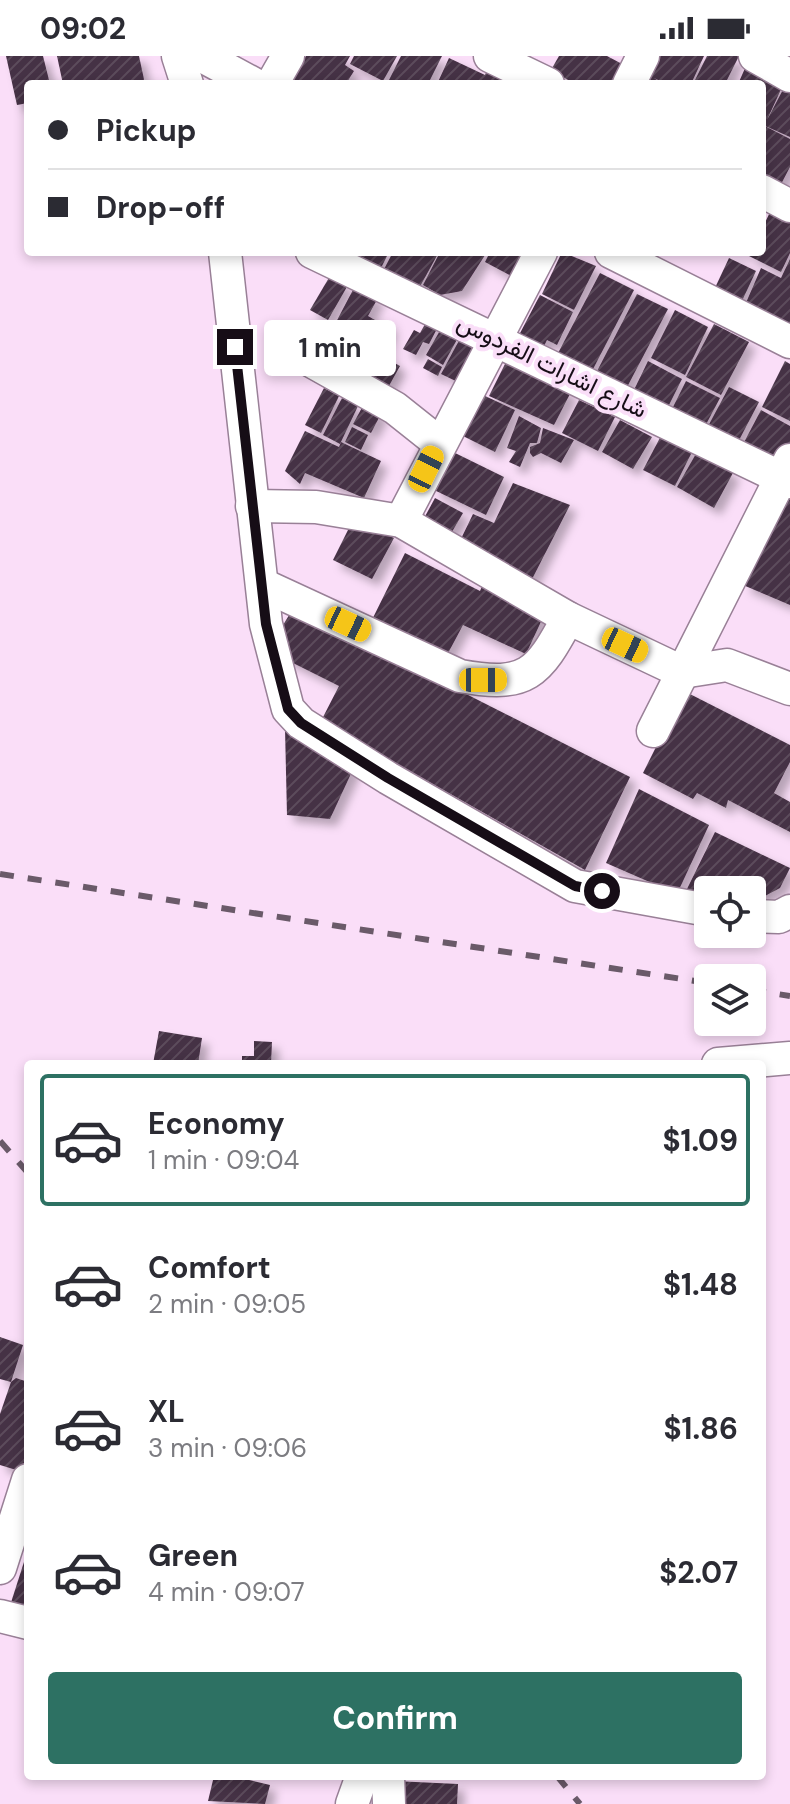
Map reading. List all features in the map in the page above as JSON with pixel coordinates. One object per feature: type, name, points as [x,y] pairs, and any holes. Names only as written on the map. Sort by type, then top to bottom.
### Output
[{"type":"street","points":[[178,56],[186,80]]},
{"type":"street","points":[[202,56],[247,80]]},
{"type":"street","points":[[274,80],[288,56]]},
{"type":"street","points":[[490,56],[540,80]]},
{"type":"street","points":[[631,80],[643,56]]},
{"type":"street","points":[[755,56],[790,76]]},
{"type":"street","points":[[766,193],[790,206]]},
{"type":"street","points":[[225,256],[266,624],[288,709],[301,723],[575,886],[694,907]]},
{"type":"street","name":"شارع اشارات الفردوس","points":[[321,256],[787,473]]},
{"type":"street","points":[[401,521],[539,256]]},
{"type":"street","points":[[619,256],[790,342]]},
{"type":"street","points":[[306,358],[395,408],[439,443]]},
{"type":"street","points":[[653,731],[787,473]]},
{"type":"street","points":[[252,506],[316,507],[401,521],[568,618],[682,672],[727,665],[790,689]]},
{"type":"street","points":[[263,585],[460,676],[483,680],[508,680],[544,662],[568,618]]},
{"type":"street","points":[[766,917],[779,917],[790,911]]},
{"type":"street","points":[[766,1060],[790,1058]]},
{"type":"street","points":[[0,1568],[24,1493]]},
{"type":"street","points":[[0,1616],[24,1622]]},
{"type":"street","points":[[352,1804],[361,1780]]},
{"type":"street","points":[[388,1780],[389,1804]]},
{"type":"building","points":[[6,56],[43,56],[49,80],[24,80],[24,104],[17,105]]},
{"type":"building","points":[[57,56],[139,56],[144,80],[62,80]]},
{"type":"building","points":[[306,56],[350,56],[345,65],[354,71],[348,80],[292,80]]},
{"type":"building","points":[[354,56],[397,56],[384,80],[350,64]]},
{"type":"building","points":[[401,56],[442,56],[430,80],[389,80]]},
{"type":"building","points":[[559,56],[607,56],[624,65],[615,80],[568,80],[551,70]]},
{"type":"building","points":[[660,56],[704,56],[693,80],[648,80]]},
{"type":"building","points":[[707,56],[739,56],[727,80],[695,80]]},
{"type":"building","points":[[449,58],[485,75],[487,70],[507,80],[439,80]]},
{"type":"building","points":[[746,66],[783,85],[767,120],[787,82],[790,83],[790,137],[766,126],[766,80],[740,80]]},
{"type":"building","points":[[766,127],[790,139],[790,167],[779,188],[766,181]]},
{"type":"building","points":[[771,210],[790,219],[790,253],[781,272],[749,256],[766,256],[766,221]]},
{"type":"building","points":[[353,256],[387,256],[379,272]]},
{"type":"building","points":[[391,256],[437,256],[417,292],[382,273]]},
{"type":"building","points":[[438,256],[484,256],[462,291],[440,295],[423,285]]},
{"type":"building","points":[[488,256],[529,256],[517,279],[485,262]]},
{"type":"building","points":[[560,256],[572,256],[596,266],[574,310],[542,294]]},
{"type":"building","points":[[729,258],[756,271],[741,303],[714,290]]},
{"type":"building","points":[[790,259],[790,333],[742,312],[761,268],[781,278]]},
{"type":"building","points":[[600,273],[634,290],[591,373],[557,355]]},
{"type":"building","points":[[330,276],[348,285],[328,320],[310,310]]},
{"type":"building","points":[[355,286],[378,298],[368,316],[389,328],[378,348],[335,324]]},
{"type":"building","points":[[637,294],[668,309],[625,391],[595,375]]},
{"type":"building","points":[[540,295],[573,312],[557,345],[547,340],[542,350],[518,337]]},
{"type":"building","points":[[675,310],[708,327],[685,375],[651,358]]},
{"type":"building","points":[[428,319],[439,325],[429,344],[423,342],[416,355],[403,349],[414,330],[420,333]]},
{"type":"building","points":[[714,324],[749,342],[721,395],[686,377]]},
{"type":"building","points":[[442,327],[459,336],[443,365],[426,355]]},
{"type":"building","points":[[463,333],[487,347],[462,384],[441,374]]},
{"type":"building","points":[[351,340],[400,366],[380,402],[332,376]]},
{"type":"building","points":[[428,359],[442,367],[438,376],[423,368]]},
{"type":"building","points":[[507,360],[571,392],[554,425],[489,396]]},
{"type":"building","points":[[648,361],[682,379],[666,411],[632,394]]},
{"type":"building","points":[[785,361],[790,364],[790,421],[762,407]]},
{"type":"building","points":[[686,381],[720,398],[702,432],[669,415]]},
{"type":"building","points":[[729,387],[759,402],[736,446],[706,430]]},
{"type":"building","points":[[324,388],[339,396],[321,433],[305,425]]},
{"type":"building","points":[[483,395],[515,410],[495,452],[463,436]]},
{"type":"building","points":[[342,398],[358,406],[340,444],[323,435]]},
{"type":"building","points":[[579,400],[615,417],[598,451],[562,433]]},
{"type":"building","points":[[364,404],[382,412],[371,433],[353,424]]},
{"type":"building","points":[[761,410],[790,426],[790,447],[779,468],[741,448]]},
{"type":"building","points":[[519,416],[541,428],[537,443],[530,443],[520,467],[509,462],[516,451],[507,448]]},
{"type":"building","points":[[620,420],[652,437],[633,469],[602,452]]},
{"type":"building","points":[[352,427],[368,435],[361,450],[345,442]]},
{"type":"building","points":[[543,428],[574,440],[561,463],[541,453],[533,457],[530,453],[530,447],[540,443]]},
{"type":"building","points":[[305,431],[339,447],[341,442],[381,461],[364,498],[305,473],[300,484],[285,471]]},
{"type":"building","points":[[663,432],[694,448],[675,486],[643,470]]},
{"type":"building","points":[[451,451],[504,477],[486,515],[432,489]]},
{"type":"building","points":[[697,452],[733,473],[714,508],[677,487]]},
{"type":"building","points":[[513,483],[570,505],[529,585],[457,547],[473,514],[494,523]]},
{"type":"building","points":[[790,488],[790,605],[743,585]]},
{"type":"building","points":[[435,498],[463,513],[449,537],[422,522]]},
{"type":"building","points":[[354,518],[394,538],[372,579],[333,560]]},
{"type":"building","points":[[405,553],[480,591],[483,584],[545,613],[526,654],[463,625],[437,674],[364,636]]},
{"type":"building","points":[[291,612],[397,659],[630,777],[585,870],[321,721],[339,686],[283,658],[272,643]]},
{"type":"building","points":[[684,691],[790,745],[790,762],[774,793],[790,802],[790,832],[728,800],[726,808],[697,793],[693,799],[643,773]]},
{"type":"building","points":[[285,728],[355,765],[330,819],[287,815]]},
{"type":"building","points":[[639,789],[709,825],[677,894],[606,863]]},
{"type":"building","points":[[715,832],[790,868],[780,888],[766,895],[766,876],[694,876],[694,895],[686,891]]},
{"type":"building","points":[[159,1031],[202,1038],[199,1060],[154,1060]]},
{"type":"building","points":[[254,1041],[272,1042],[271,1060],[242,1060],[242,1056],[254,1056]]},
{"type":"building","points":[[0,1337],[23,1345],[11,1382],[0,1379]]},
{"type":"building","points":[[16,1378],[24,1381],[24,1472],[0,1465],[0,1414],[11,1382]]},
{"type":"building","points":[[24,1562],[24,1619],[7,1615]]},
{"type":"building","points":[[213,1780],[249,1780],[270,1785],[265,1804],[208,1801]]},
{"type":"building","points":[[394,1781],[458,1784],[457,1804],[392,1804]]},
{"type":"railway","points":[[0,874],[694,981]]},
{"type":"railway","points":[[766,992],[790,996]]},
{"type":"railway","points":[[0,1141],[24,1168]]},
{"type":"railway","points":[[560,1780],[580,1804]]},
{"type":"route","points":[[235,347],[266,624],[288,709],[301,723],[388,778],[575,886],[602,891]]}]
